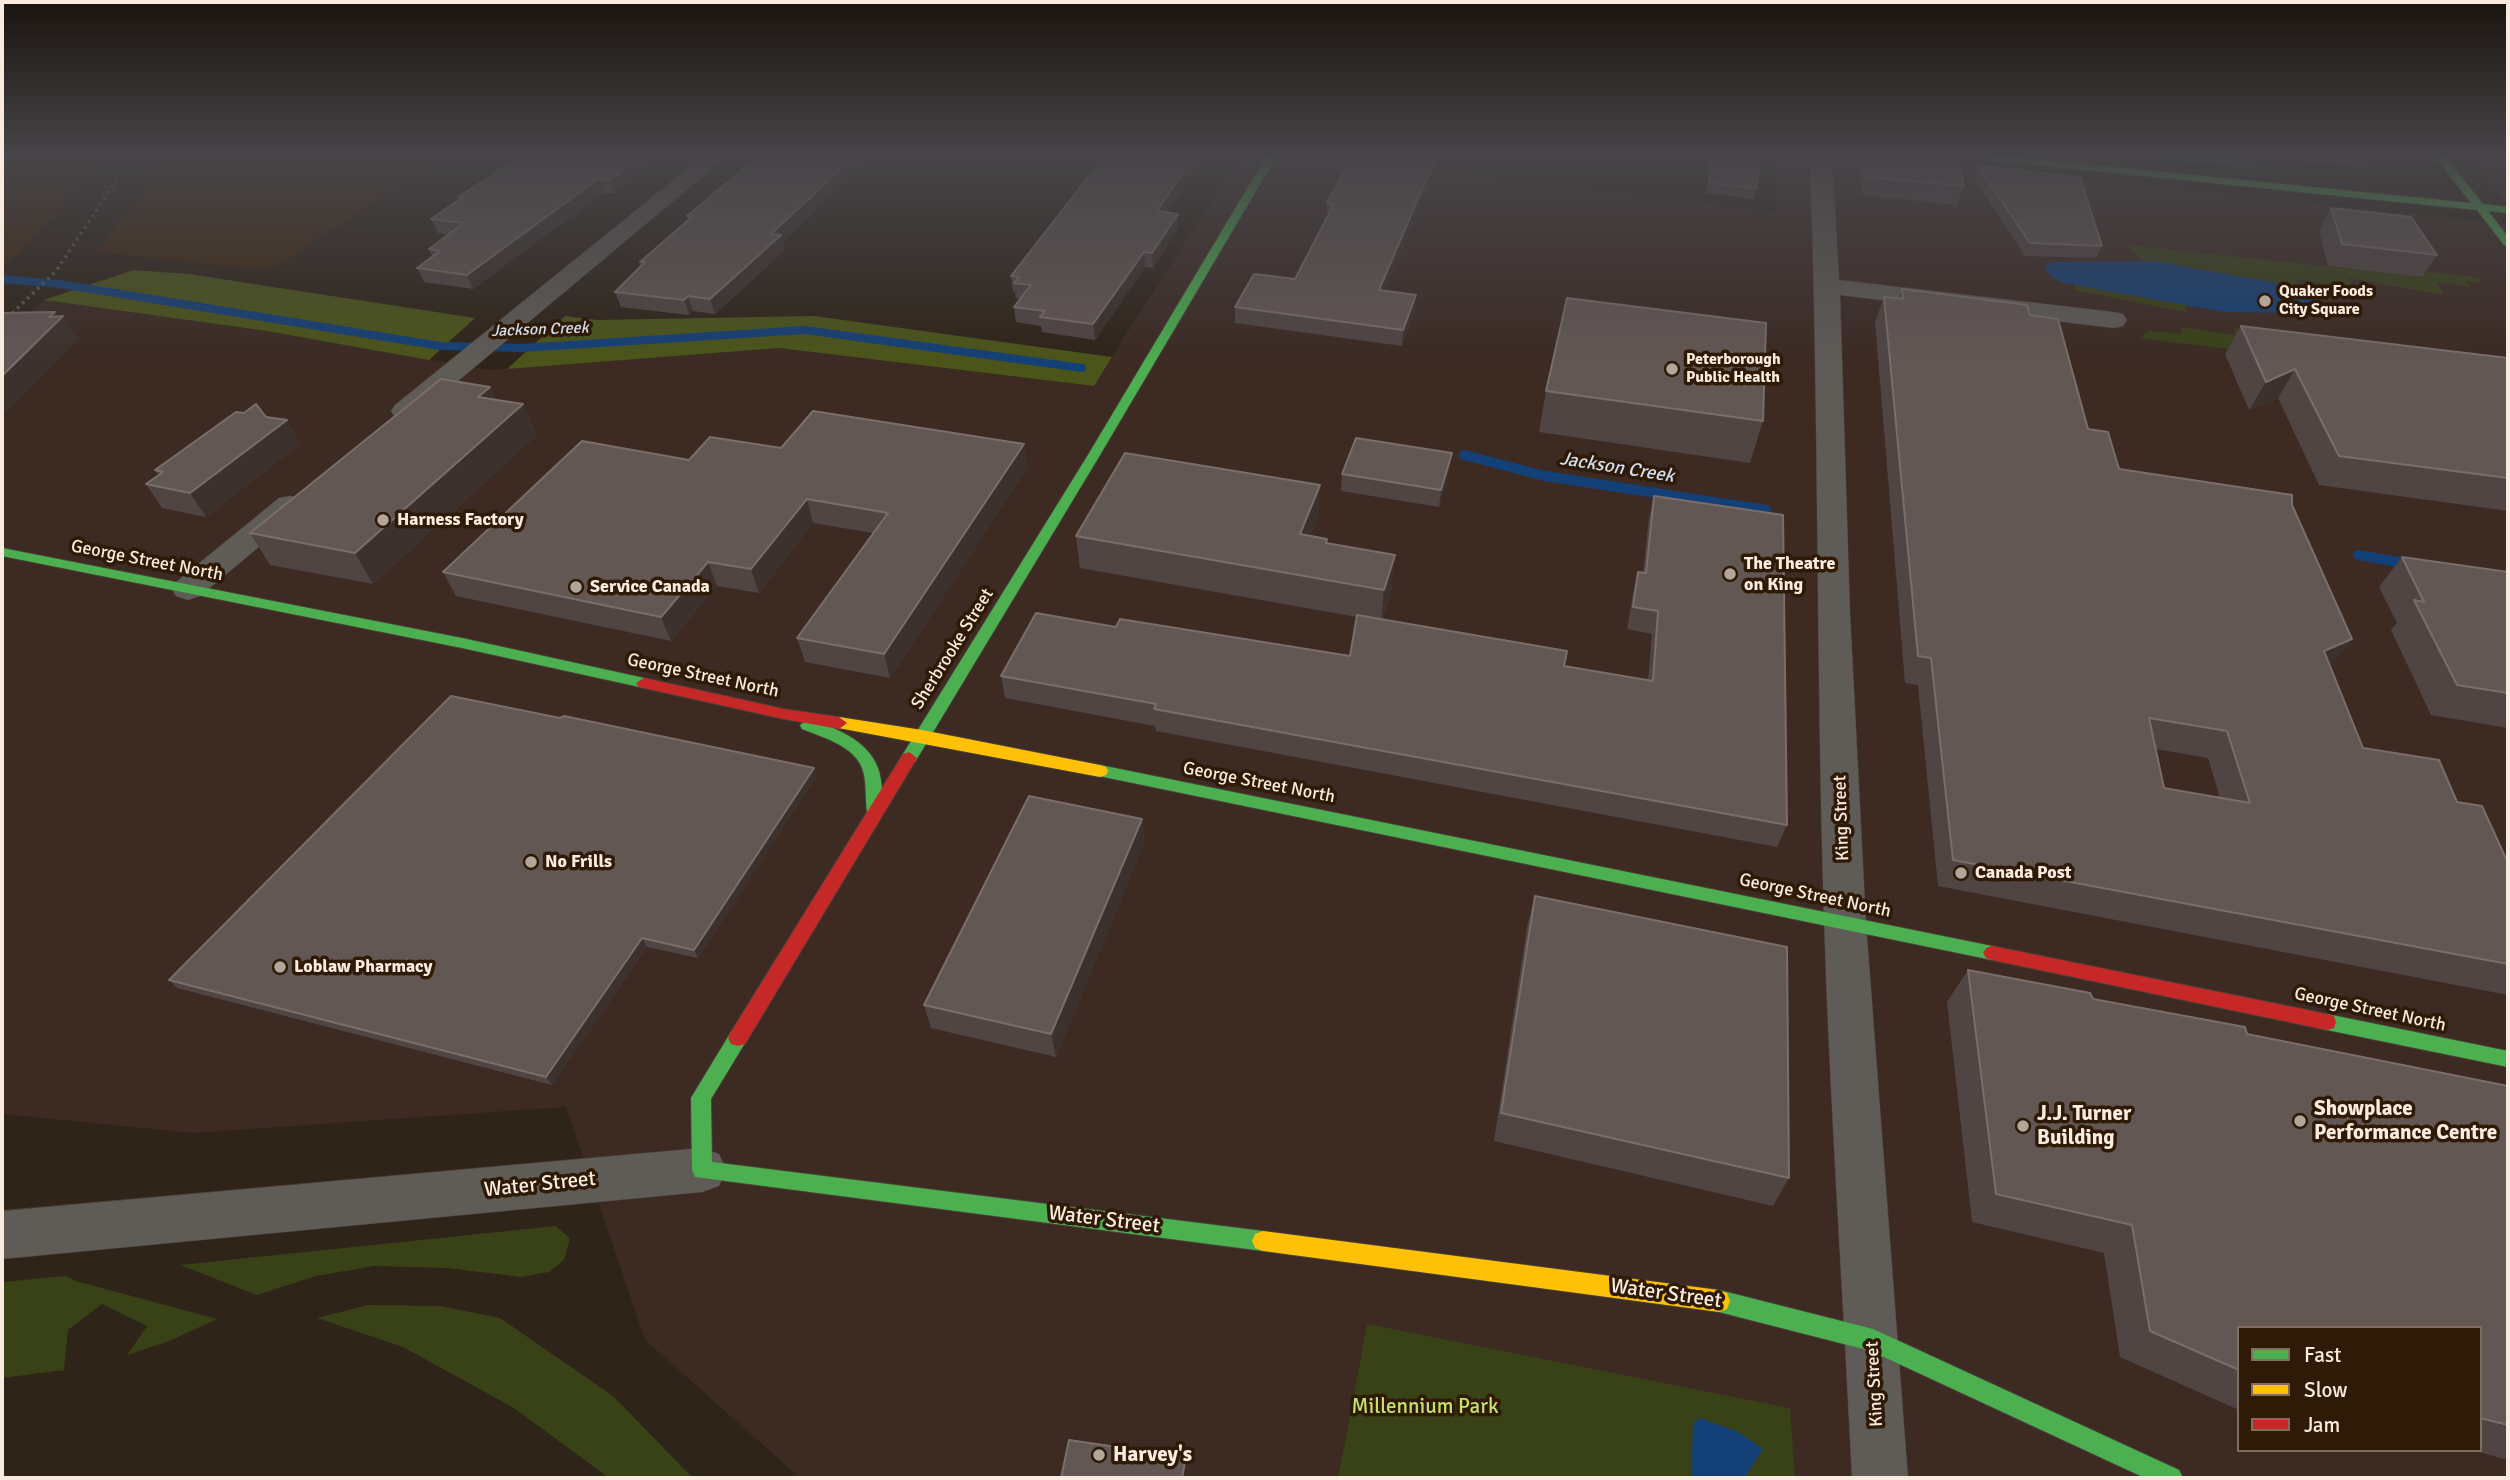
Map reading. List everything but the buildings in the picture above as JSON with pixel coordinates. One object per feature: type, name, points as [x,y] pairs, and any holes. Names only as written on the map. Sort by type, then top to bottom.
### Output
[{"type":"main road","name":"Sherbrooke Street","points":[[702,1170],[701,1098],[1094,455],[1230,226]]},
{"type":"main road","points":[[2495,226],[2508,243]]},
{"type":"main road","name":"George Street North","points":[[2,552],[463,643],[784,714],[922,736],[2508,1059]]},
{"type":"main road","points":[[784,714],[840,739],[867,762],[870,767],[875,812]]},
{"type":"main road","name":"Water Street","points":[[702,1170],[1291,1244],[1728,1303],[1873,1340],[2171,1478]]},
{"type":"street","points":[[379,433],[631,226]]},
{"type":"street","name":"King Street","points":[[1825,226],[1833,613],[1845,924],[1880,1478]]},
{"type":"street","points":[[1828,286],[2114,320]]},
{"type":"street","points":[[188,589],[316,484]]},
{"type":"street","name":"Water Street","points":[[2,1236],[702,1170]]},
{"type":"shaded area","points":[[2,226],[44,226],[2,271]]},
{"type":"shaded area","points":[[116,226],[338,226],[270,271],[97,252]]},
{"type":"shaded area","points":[[1196,226],[2508,226],[2508,1478],[1795,1478],[1367,1324],[1338,1478],[800,1478],[645,1340],[566,1107],[193,1133],[2,1114],[2,338],[44,300],[267,331],[490,370],[779,348],[1093,386]]},
{"type":"green space","points":[[2128,245],[2422,277],[2418,271],[2478,277],[2482,283],[2467,281],[2470,288],[2437,282],[2444,295],[2349,278],[2351,288],[2297,279],[2298,287],[2142,261]]},
{"type":"green space","points":[[133,270],[189,274],[475,318],[429,360],[267,331],[44,300]]},
{"type":"green space","points":[[2074,285],[2186,305],[2186,312],[2074,290]]},
{"type":"green space","points":[[565,316],[597,320],[814,316],[1112,357],[1094,386],[779,348],[507,369]]},
{"type":"green space","points":[[2180,327],[2235,335],[2235,327],[2294,337],[2293,331],[2358,342],[2508,385],[2141,338],[2149,331],[2182,334]]},
{"type":"green space","points":[[556,1226],[570,1238],[564,1260],[549,1272],[521,1277],[448,1268],[374,1266],[316,1276],[257,1295],[180,1265]]},
{"type":"green space","points":[[66,1276],[217,1319],[167,1342],[127,1355],[147,1326],[102,1304],[68,1330],[64,1370],[2,1378],[2,1282]]},
{"type":"green space","points":[[368,1305],[440,1306],[500,1318],[613,1396],[693,1478],[609,1478],[514,1408],[403,1347],[317,1318]]},
{"type":"green space","name":"Millennium Park","points":[[1367,1324],[1790,1408],[1795,1478],[1338,1478]]},
{"type":"water","points":[[2154,261],[2298,287],[2315,298],[2320,309],[2300,313],[2224,312],[2064,283],[2054,279],[2045,269],[2046,265],[2053,262]]},
{"type":"water","points":[[1700,1418],[1738,1432],[1763,1449],[1744,1478],[1691,1478],[1693,1423]]},
{"type":"waterway","name":"Jackson Creek","points":[[2,279],[60,284],[440,346],[522,348],[805,330],[1082,368]]},
{"type":"waterway","name":"Jackson Creek","points":[[1464,455],[1545,476],[1766,510]]},
{"type":"waterway","name":"Jackson Creek","points":[[2358,555],[2415,565]]},
{"type":"railway","points":[[2,323],[56,271],[86,226]]},
{"type":"traffic: fast","points":[[909,758],[1230,226]]},
{"type":"traffic: fast","points":[[2495,226],[2508,243]]},
{"type":"traffic: fast","points":[[2,552],[462,643],[644,683]]},
{"type":"traffic: fast","points":[[808,725],[853,746],[866,760],[871,773],[875,812]]},
{"type":"traffic: fast","points":[[1100,771],[1992,953]]},
{"type":"traffic: fast","points":[[2327,1022],[2508,1059]]},
{"type":"traffic: fast","points":[[738,1038],[701,1098],[702,1170],[1263,1241]]},
{"type":"traffic: fast","points":[[1719,1301],[1873,1340],[2171,1478]]},
{"type":"traffic: slow","points":[[839,723],[922,736],[1100,771]]},
{"type":"traffic: slow","points":[[1263,1241],[1719,1301]]},
{"type":"traffic: jam","points":[[644,683],[784,714],[839,723]]},
{"type":"traffic: jam","points":[[738,1038],[909,758]]},
{"type":"traffic: jam","points":[[1992,953],[2327,1022]]},
{"type":"place","name":"Quaker Foods City Square","points":[[2265,301]]},
{"type":"place","name":"Peterborough Public Health","points":[[1672,369]]},
{"type":"place","name":"Harness Factory","points":[[383,520]]},
{"type":"place","name":"The Theatre on King","points":[[1730,574]]},
{"type":"place","name":"Service Canada","points":[[576,587]]},
{"type":"place","name":"No Frills","points":[[531,862]]},
{"type":"place","name":"Canada Post","points":[[1961,873]]},
{"type":"place","name":"Loblaw Pharmacy","points":[[280,967]]},
{"type":"place","name":"Showplace Performance Centre","points":[[2300,1121]]},
{"type":"place","name":"J.J. Turner Building","points":[[2023,1126]]},
{"type":"place","name":"Harvey's","points":[[1099,1455]]}]
